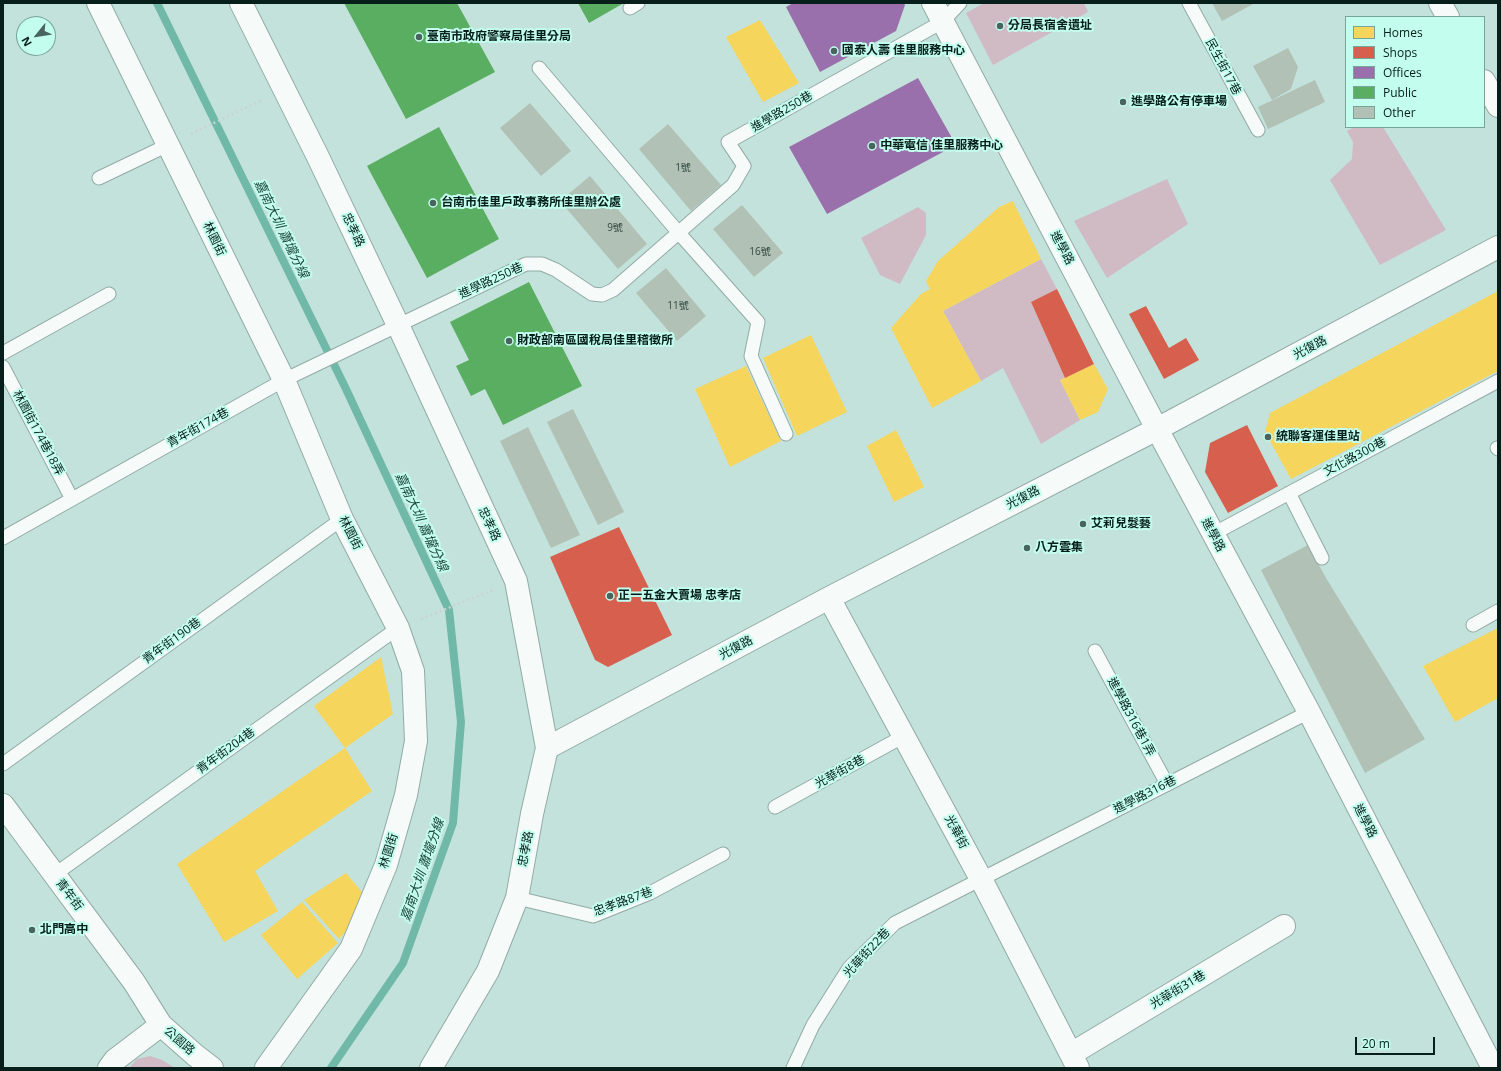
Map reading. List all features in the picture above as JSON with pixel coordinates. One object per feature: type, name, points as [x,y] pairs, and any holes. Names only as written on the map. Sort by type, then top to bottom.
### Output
[{"type":"street","name":"林園街","points":[[98,3],[284,380],[342,519],[398,628],[413,671],[416,741],[406,795],[386,865],[351,949],[266,1068]]},
{"type":"street","name":"忠孝路","points":[[241,3],[318,157],[398,325],[516,581],[548,748],[532,814],[516,898],[488,971],[431,1068]]},
{"type":"street","points":[[1440,3],[1447,16]]},
{"type":"street","name":"進學路","points":[[937,12],[1157,429],[1309,712],[1493,1068]]},
{"type":"street","points":[[1485,83],[1498,106]]},
{"type":"street","name":"光復路","points":[[548,748],[829,598],[1157,429],[1498,247]]},
{"type":"street","name":"光華街","points":[[829,598],[981,879],[1075,1061]]},
{"type":"street","name":"青年街","points":[[3,805],[134,982],[161,1025]]},
{"type":"street","name":"光華街31巷","points":[[1075,1061],[1284,926]]},
{"type":"street","name":"公園路","points":[[109,1068],[115,1060],[161,1025],[194,1055],[212,1068]]},
{"type":"lane","points":[[937,12],[960,3]]},
{"type":"lane","name":"民生街17巷","points":[[1189,3],[1258,130]]},
{"type":"lane","name":"進學路250巷","points":[[398,325],[526,264],[542,264],[556,270],[592,294],[602,295],[613,290],[733,185],[744,166],[728,142],[937,12]]},
{"type":"lane","points":[[539,68],[678,232],[758,322],[751,356],[786,434]]},
{"type":"lane","points":[[99,178],[168,145]]},
{"type":"lane","points":[[3,353],[109,294]]},
{"type":"lane","name":"青年街174巷","points":[[3,538],[284,380],[398,325]]},
{"type":"lane","name":"林園街174巷18弄","points":[[3,367],[72,499]]},
{"type":"lane","name":"文化路300巷","points":[[1213,534],[1498,381]]},
{"type":"lane","points":[[1289,493],[1322,558]]},
{"type":"lane","name":"青年街190巷","points":[[3,764],[342,519]]},
{"type":"lane","points":[[1473,625],[1498,611]]},
{"type":"lane","name":"青年街204巷","points":[[54,874],[398,628]]},
{"type":"lane","name":"進學路316巷1弄","points":[[1095,651],[1167,784]]},
{"type":"lane","name":"進學路316巷","points":[[981,879],[1309,712]]},
{"type":"lane","name":"光華街8巷","points":[[775,807],[904,736]]},
{"type":"lane","name":"忠孝路87巷","points":[[516,898],[593,916],[650,893],[723,854]]},
{"type":"lane","name":"光華街22巷","points":[[792,1068],[813,1025],[849,968],[895,923],[981,879]]},
{"type":"path","points":[[190,135],[264,99]]},
{"type":"path","points":[[398,628],[516,581]]},
{"type":"shaded area","points":[[984,3],[1084,3],[1088,12],[993,65],[966,13]]},
{"type":"shaded area","points":[[1352,128],[1384,128],[1446,230],[1380,265],[1330,180],[1352,159],[1353,142],[1347,131]]},
{"type":"shaded area","points":[[1167,179],[1188,224],[1107,278],[1074,221]]},
{"type":"shaded area","points":[[918,207],[926,213],[926,235],[900,284],[880,275],[861,238]]},
{"type":"shaded area","points":[[1041,259],[1057,289],[1031,302],[1065,378],[1060,380],[1080,420],[1041,444],[1003,368],[981,381],[943,311]]},
{"type":"shaded area","points":[[150,1056],[162,1060],[175,1068],[129,1068],[137,1059]]},
{"type":"building: Homes","points":[[760,20],[799,83],[763,102],[726,37]]},
{"type":"building: Homes","points":[[1013,201],[1041,259],[943,311],[981,381],[932,408],[891,328],[921,294],[930,289],[926,281],[938,261],[999,207]]},
{"type":"building: Homes","points":[[1498,291],[1498,371],[1291,479],[1265,432],[1270,413]]},
{"type":"building: Homes","points":[[811,335],[847,412],[797,436],[763,358]]},
{"type":"building: Homes","points":[[1094,364],[1108,389],[1098,412],[1080,420],[1060,380]]},
{"type":"building: Homes","points":[[746,366],[781,441],[730,467],[695,389]]},
{"type":"building: Homes","points":[[896,430],[924,487],[894,502],[867,446]]},
{"type":"building: Homes","points":[[1498,628],[1498,698],[1455,722],[1423,666]]},
{"type":"building: Homes","points":[[381,657],[393,714],[345,748],[314,706]]},
{"type":"building: Homes","points":[[345,748],[372,791],[255,871],[278,911],[224,942],[177,864]]},
{"type":"building: Homes","points":[[346,873],[366,897],[355,921],[339,939],[304,900]]},
{"type":"building: Homes","points":[[302,902],[338,943],[297,979],[261,935]]},
{"type":"building: Shops","points":[[1057,289],[1094,364],[1065,378],[1031,302]]},
{"type":"building: Shops","points":[[1146,306],[1169,348],[1186,338],[1199,360],[1164,379],[1129,314]]},
{"type":"building: Shops","points":[[1247,425],[1278,486],[1228,513],[1205,472],[1210,443]]},
{"type":"building: Shops","name":"正一五金大賣場 忠孝店","points":[[619,527],[672,635],[608,667],[595,660],[550,557]]},
{"type":"building: Offices","name":"國泰人壽 佳里服務中心","points":[[793,3],[904,3],[905,5],[896,31],[820,72],[786,7]]},
{"type":"building: Offices","name":"中華電信 佳里服務中心","points":[[918,78],[956,145],[827,214],[789,147]]},
{"type":"building: Public","name":"臺南市政府警察局佳里分局","points":[[344,3],[457,3],[495,72],[406,119]]},
{"type":"building: Public","points":[[578,3],[624,3],[589,23]]},
{"type":"building: Public","name":"台南市佳里戶政事務所佳里辦公處","points":[[439,127],[499,239],[427,278],[367,166]]},
{"type":"building: Public","name":"財政部南區國稅局佳里稽徵所","points":[[529,282],[582,386],[503,425],[485,389],[471,396],[456,366],[469,360],[450,322]]},
{"type":"building: Other","points":[[1212,3],[1255,3],[1222,21]]},
{"type":"building: Other","points":[[1288,48],[1298,67],[1291,89],[1272,100],[1253,66]]},
{"type":"building: Other","points":[[1315,80],[1325,102],[1268,129],[1258,107]]},
{"type":"building: Other","points":[[530,103],[571,151],[541,176],[500,128]]},
{"type":"building: Other","points":[[668,124],[721,185],[691,211],[639,149]]},
{"type":"building: Other","points":[[590,176],[647,244],[618,269],[560,201]]},
{"type":"building: Other","points":[[742,205],[783,253],[754,277],[713,229]]},
{"type":"building: Other","points":[[666,268],[706,316],[677,341],[636,293]]},
{"type":"building: Other","points":[[573,409],[624,512],[598,525],[547,422]]},
{"type":"building: Other","points":[[528,427],[580,535],[551,548],[500,441]]},
{"type":"building: Other","points":[[1308,545],[1326,578],[1425,739],[1365,773],[1261,570]]},
{"type":"waterway","name":"嘉南大圳 蕭壠分線","points":[[157,3],[346,389],[449,610],[461,722],[453,823],[403,963],[331,1068]]},
{"type":"place","name":"分局長宿舍遺址","points":[[1000,26]]},
{"type":"place","name":"臺南市政府警察局佳里分局","points":[[419,37]]},
{"type":"place","name":"國泰人壽 佳里服務中心","points":[[834,51]]},
{"type":"place","name":"進學路公有停車場","points":[[1123,102]]},
{"type":"place","name":"中華電信 佳里服務中心","points":[[872,146]]},
{"type":"place","name":"台南市佳里戶政事務所佳里辦公處","points":[[433,203]]},
{"type":"place","name":"財政部南區國稅局佳里稽徵所","points":[[509,341]]},
{"type":"place","name":"統聯客運佳里站","points":[[1268,437]]},
{"type":"place","name":"艾莉兒髮藝","points":[[1083,524]]},
{"type":"place","name":"八方雲集","points":[[1027,548]]},
{"type":"place","name":"正一五金大賣場 忠孝店","points":[[610,596]]},
{"type":"place","name":"北門高中","points":[[32,930]]}]
